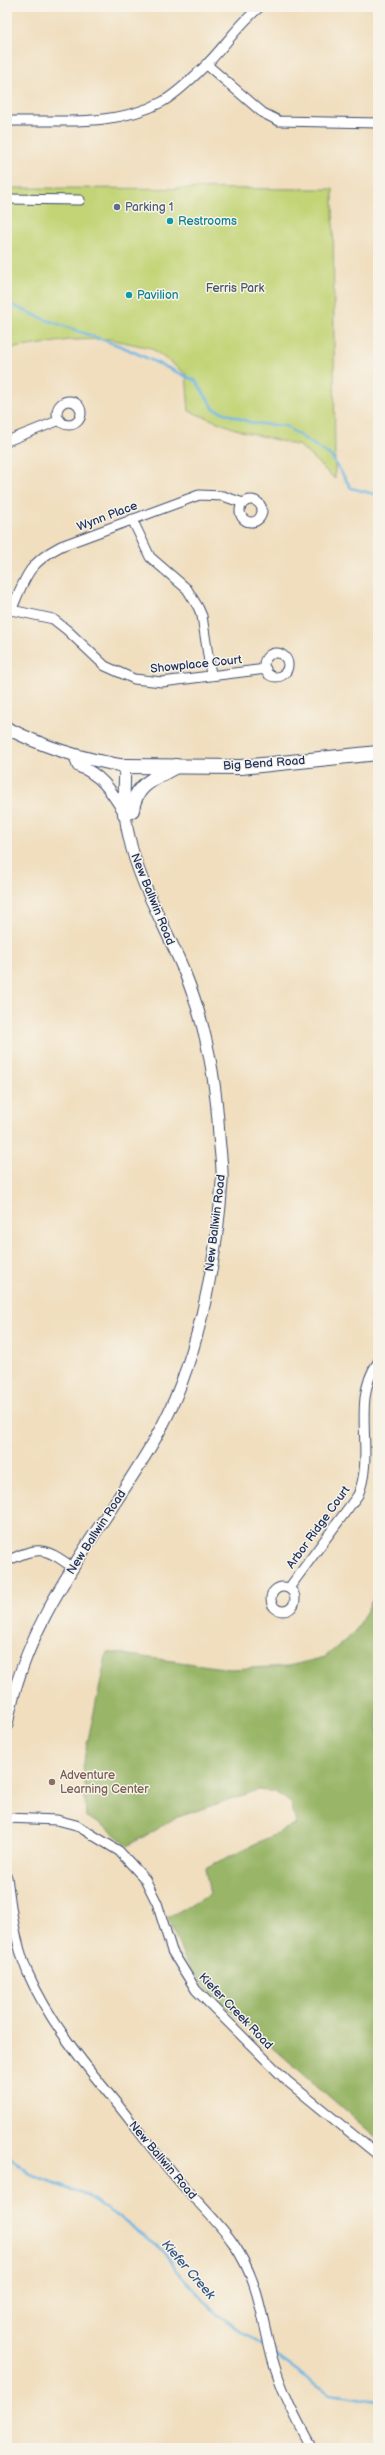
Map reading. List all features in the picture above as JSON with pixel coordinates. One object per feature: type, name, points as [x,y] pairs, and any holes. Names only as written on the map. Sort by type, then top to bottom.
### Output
[{"type":"main road","points":[[7,728],[35,742],[75,756],[125,766]]},
{"type":"main road","name":"Big Bend Road","points":[[125,766],[242,767],[378,753]]},
{"type":"main road","points":[[125,814],[132,810],[133,801],[143,786],[152,778],[176,766]]},
{"type":"street","points":[[7,121],[122,117],[162,102],[182,88],[206,64],[249,16],[260,7]]},
{"type":"street","points":[[206,64],[263,113],[279,121],[378,123]]},
{"type":"street","points":[[7,199],[80,200]]},
{"type":"street","points":[[7,441],[60,420]]},
{"type":"street","name":"Wynn Place","points":[[9,610],[26,575],[40,559],[62,546],[199,495],[223,496],[243,503]]},
{"type":"street","points":[[132,519],[150,558],[187,588],[198,607],[202,616],[211,675]]},
{"type":"street","name":"Showplace Court","points":[[9,610],[52,619],[67,630],[105,666],[134,679],[162,682],[266,669]]},
{"type":"street","points":[[75,756],[78,766],[88,770],[105,783],[125,814]]},
{"type":"street","name":"New Ballwin Road","points":[[7,1725],[20,1669],[41,1620],[72,1567],[123,1492],[156,1438],[174,1401],[194,1344],[205,1300],[222,1180],[216,1085],[209,1046],[184,972],[138,867],[129,838],[125,814],[125,766]]},
{"type":"street","name":"Arbor Ridge Court","points":[[289,1588],[358,1495],[362,1485],[364,1472],[363,1411],[370,1378],[378,1362]]},
{"type":"street","points":[[7,1561],[29,1551],[44,1551],[51,1552],[72,1567]]},
{"type":"street","name":"Kiefer Creek Road","points":[[7,1818],[57,1820],[76,1825],[119,1851],[145,1879],[157,1903],[172,1951],[196,1990],[287,2081],[378,2155]]},
{"type":"street","name":"New Ballwin Road","points":[[7,1877],[18,1944],[27,1971],[44,2002],[77,2054],[178,2180],[233,2243],[256,2288],[269,2343],[288,2405],[312,2448]]},
{"type":"green space","name":"Ferris Park","points":[[7,188],[333,189],[335,479],[300,446],[241,431],[189,411],[186,374],[151,348],[109,339],[69,340],[7,349]]},
{"type":"green space","points":[[378,1590],[378,2139],[208,1991],[187,1965],[168,1917],[210,1895],[205,1868],[296,1824],[291,1803],[275,1792],[258,1790],[175,1818],[128,1846],[106,1827],[86,1817],[83,1763],[107,1652],[231,1669],[289,1666],[325,1657],[355,1632]]},
{"type":"waterway","points":[[7,303],[44,319],[123,347],[196,381],[214,409],[252,423],[285,426],[331,456],[351,488],[378,495]]},
{"type":"waterway","name":"Kiefer Creek","points":[[7,2156],[34,2176],[87,2196],[163,2250],[182,2277],[213,2311],[268,2350]]},
{"type":"waterway","name":"Kiefer Creek","points":[[275,2355],[330,2394],[378,2401]]},
{"type":"place","name":"Parking 1","points":[[117,207]]},
{"type":"place","name":"Restrooms","points":[[170,221]]},
{"type":"place","name":"Pavilion","points":[[129,295]]},
{"type":"place","name":"Adventure Learning Center","points":[[52,1782]]}]
